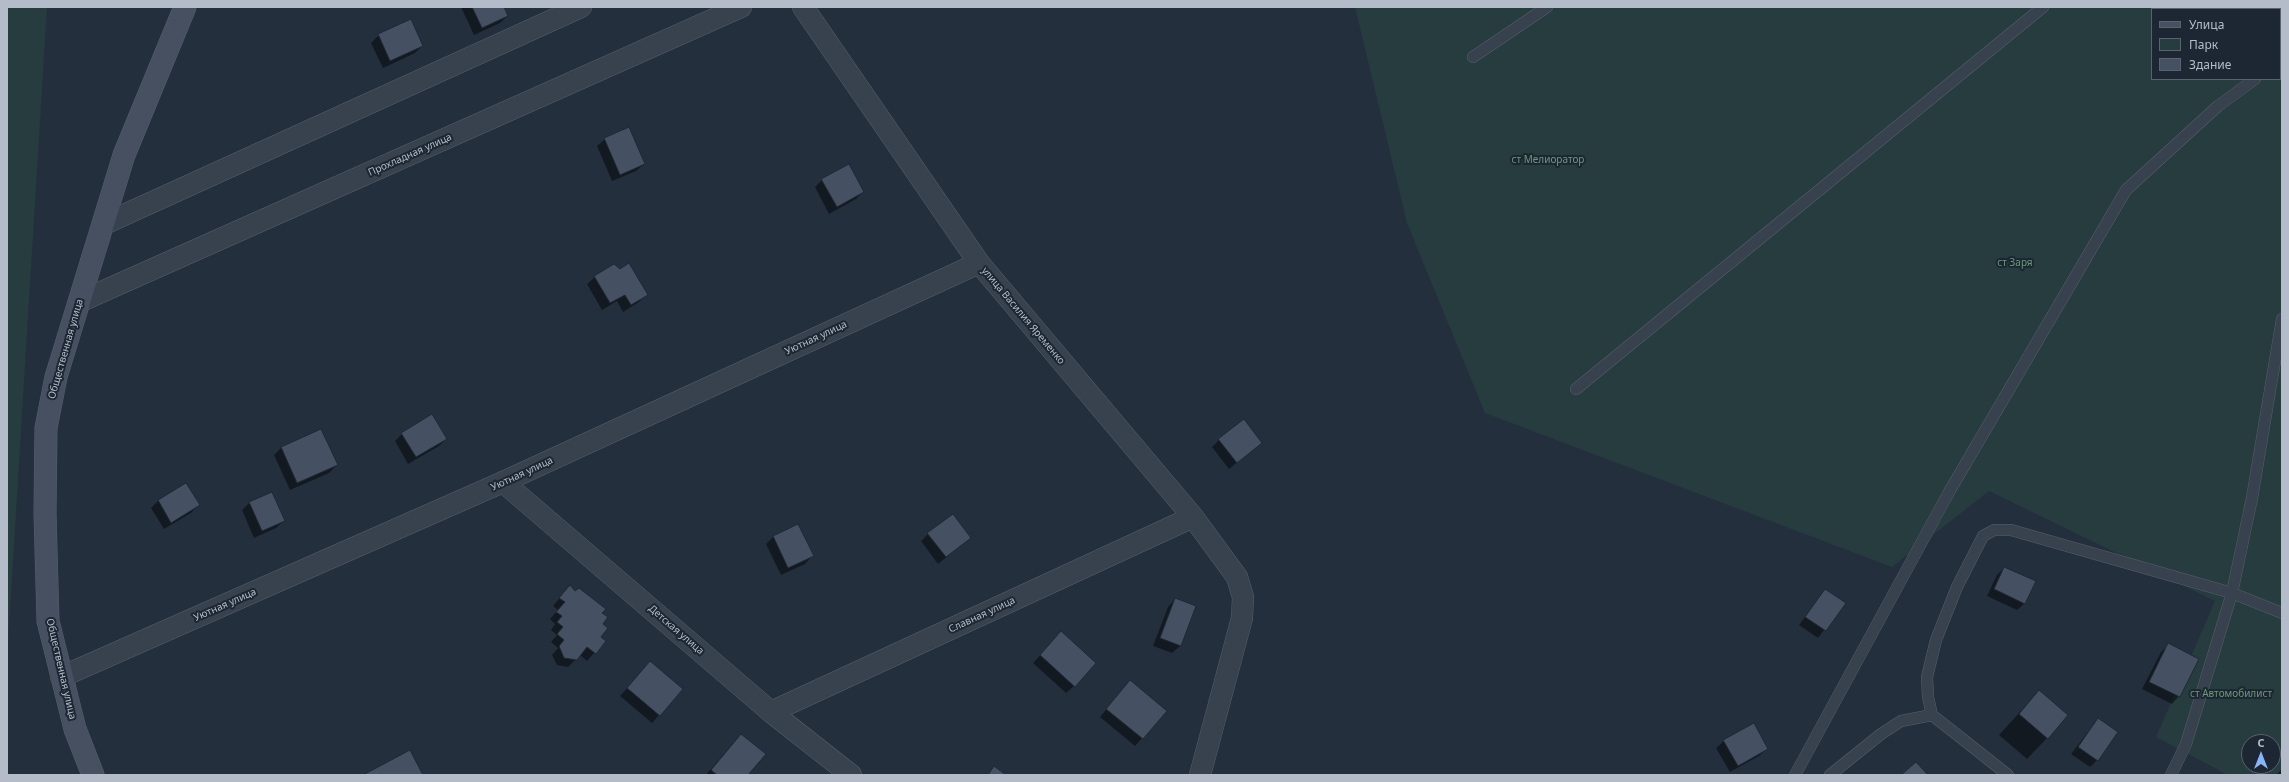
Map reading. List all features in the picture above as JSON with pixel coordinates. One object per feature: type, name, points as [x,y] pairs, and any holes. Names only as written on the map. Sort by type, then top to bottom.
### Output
[{"type":"main road","name":"Общественная улица","points":[[93,775],[75,729],[48,621],[45,513],[46,428],[56,377],[124,155],[185,7]]},
{"type":"street","points":[[102,225],[581,7]]},
{"type":"street","name":"Прохладная улица","points":[[79,302],[741,7]]},
{"type":"street","name":"улица Василия Яременко","points":[[803,7],[979,263],[1193,517],[1237,577],[1243,596],[1242,618],[1200,775]]},
{"type":"street","name":"Уютная улица","points":[[61,677],[503,482],[979,263]]},
{"type":"street","name":"Детская улица","points":[[503,482],[771,712],[851,775]]},
{"type":"street","name":"Славная улица","points":[[771,712],[1193,517]]},
{"type":"lane","points":[[1472,57],[1547,7]]},
{"type":"lane","points":[[1576,390],[2043,7]]},
{"type":"lane","points":[[1795,775],[1948,492],[2126,190],[2218,106],[2254,80]]},
{"type":"lane","points":[[2171,775],[2186,744],[2232,593],[2252,498],[2282,319]]},
{"type":"lane","points":[[2008,775],[1932,715],[1928,697],[1927,677],[1936,640],[1957,587],[1983,536],[1994,530],[2011,530],[2232,593],[2282,613]]},
{"type":"lane","points":[[1830,775],[1901,721],[1932,715]]},
{"type":"green space","points":[[7,7],[47,7],[7,658]]},
{"type":"green space","name":"ст Заря","points":[[1355,7],[2282,7],[2282,775],[2228,775],[2156,737],[2215,601],[1989,491],[1892,567],[1485,413],[1407,223]]},
{"type":"building","points":[[472,7],[504,7],[508,16],[482,28]]},
{"type":"building","points":[[411,19],[423,46],[390,61],[378,34]]},
{"type":"building","points":[[629,127],[645,164],[620,175],[604,138]]},
{"type":"building","points":[[849,164],[864,192],[837,207],[821,179]]},
{"type":"building","points":[[629,263],[648,295],[631,305],[625,295],[610,303],[594,276],[614,264],[620,269]]},
{"type":"building","points":[[432,414],[447,439],[416,457],[401,433]]},
{"type":"building","points":[[1244,419],[1262,443],[1237,463],[1218,439]]},
{"type":"building","points":[[321,429],[338,465],[297,483],[281,447]]},
{"type":"building","points":[[186,483],[200,505],[171,523],[158,500]]},
{"type":"building","points":[[272,492],[285,521],[262,531],[249,502]]},
{"type":"building","points":[[953,514],[971,538],[946,557],[927,533]]},
{"type":"building","points":[[798,524],[814,556],[788,568],[773,536]]},
{"type":"building","points":[[2004,567],[2036,581],[2025,604],[1994,589]]},
{"type":"building","points":[[570,585],[575,591],[579,588],[606,609],[602,613],[608,617],[603,624],[608,628],[601,637],[606,641],[596,654],[587,647],[577,660],[564,658],[559,646],[564,640],[557,634],[563,627],[557,622],[562,616],[556,612],[565,602],[559,598]]},
{"type":"building","points":[[1825,589],[1846,603],[1826,631],[1805,617]]},
{"type":"building","points":[[1175,598],[1196,606],[1181,646],[1160,638]]},
{"type":"building","points":[[1061,631],[1096,663],[1075,687],[1040,655]]},
{"type":"building","points":[[2168,643],[2199,659],[2180,697],[2149,682]]},
{"type":"building","points":[[650,661],[683,689],[660,716],[627,688]]},
{"type":"building","points":[[1130,680],[1167,711],[1143,739],[1106,709]]},
{"type":"building","points":[[2039,690],[2068,715],[2048,739],[2019,714]]},
{"type":"building","points":[[2098,718],[2118,732],[2098,761],[2078,747]]},
{"type":"building","points":[[1754,723],[1768,749],[1738,766],[1723,740]]},
{"type":"building","points":[[741,734],[766,754],[748,775],[717,775],[711,770]]},
{"type":"building","points":[[410,750],[423,775],[363,775]]},
{"type":"building","points":[[1916,762],[1928,775],[1901,775]]},
{"type":"building","points":[[994,766],[1006,775],[988,775]]},
{"type":"park label","name":"ст Мелиоратор","points":[[1548,160]]},
{"type":"park label","name":"ст Автомобилист","points":[[2231,694]]}]
